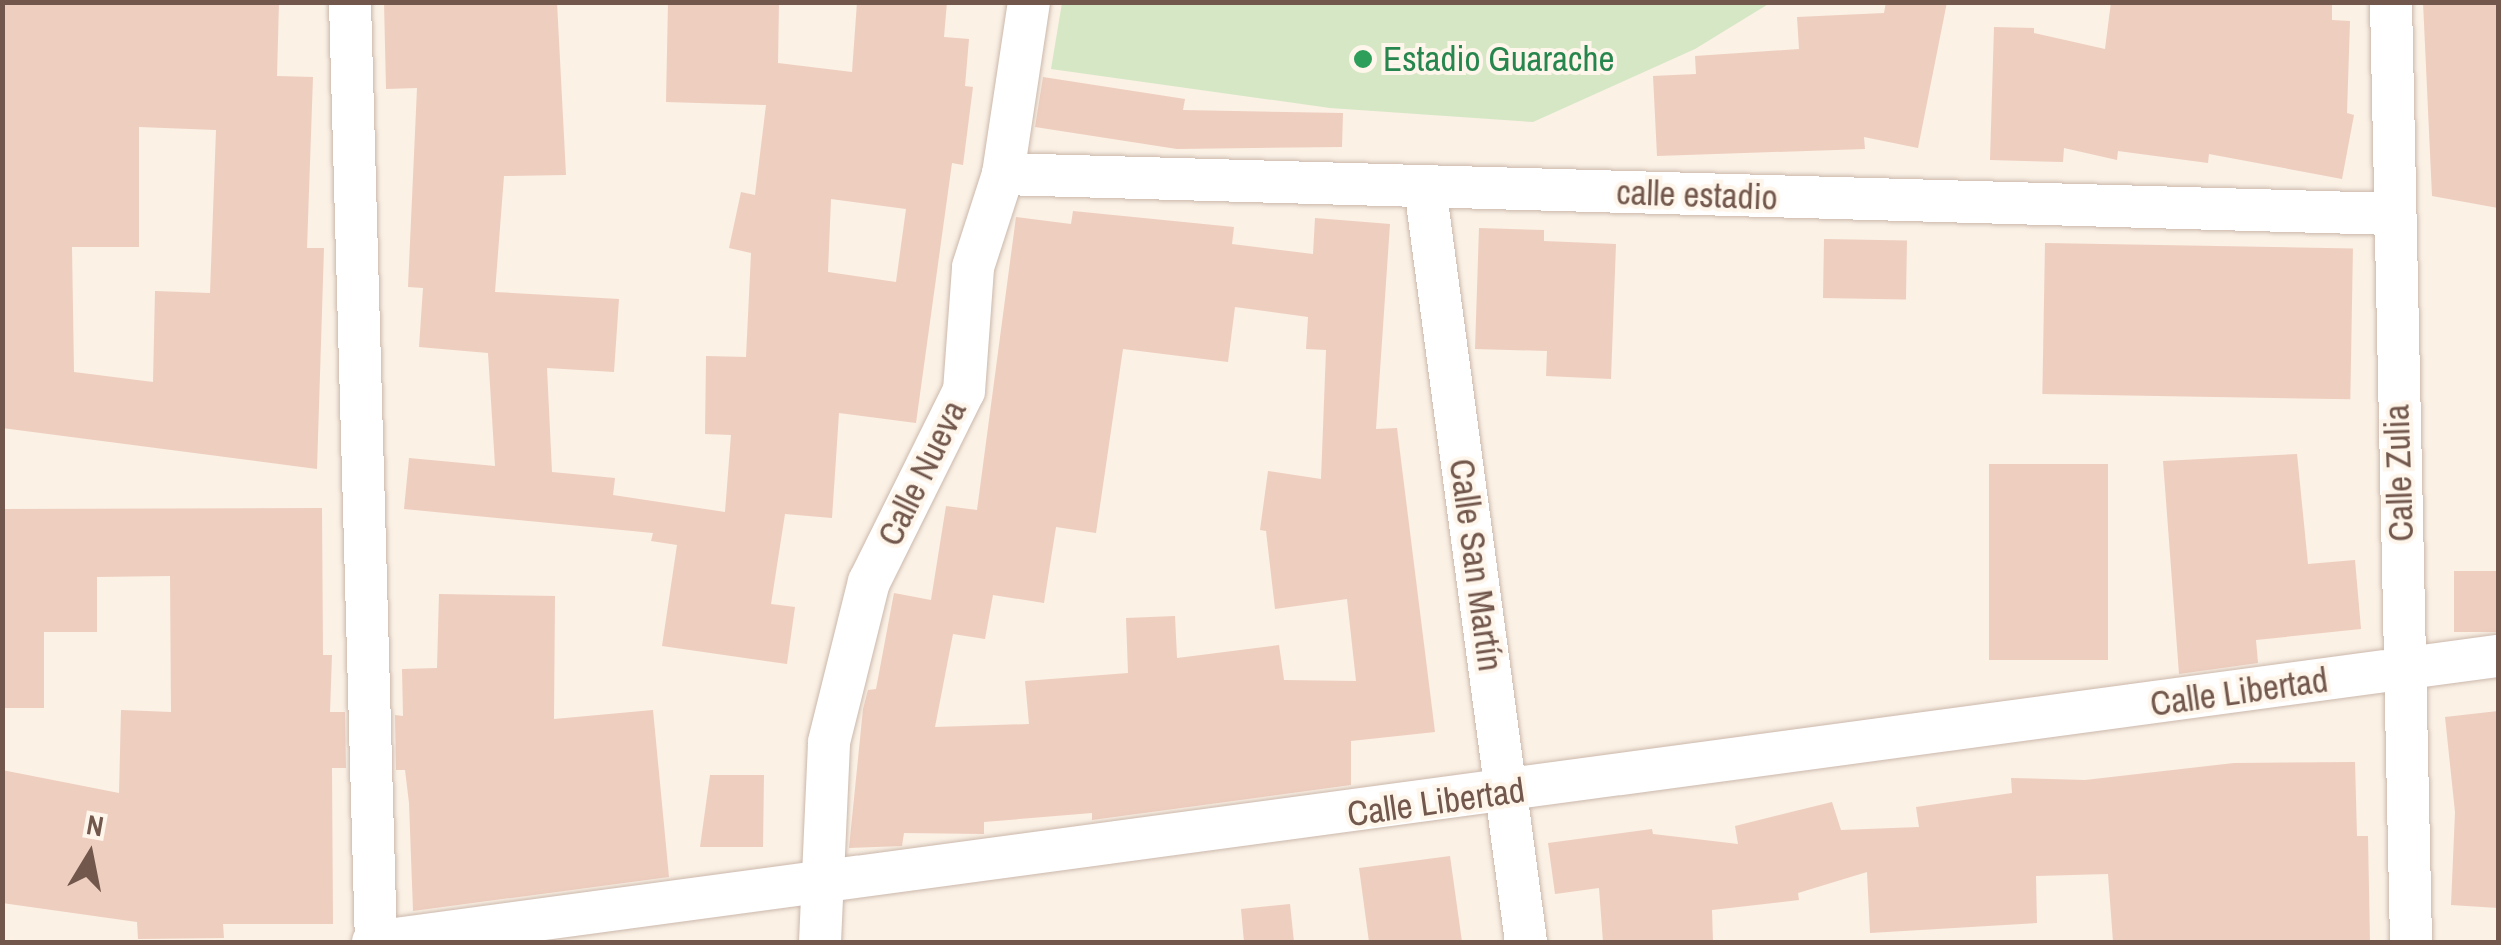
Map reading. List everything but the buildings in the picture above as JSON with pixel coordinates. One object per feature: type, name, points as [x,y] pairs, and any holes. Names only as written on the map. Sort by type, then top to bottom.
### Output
[{"type":"street","points":[[350,2],[375,942]]},
{"type":"street","name":"Calle Nueva","points":[[820,942],[818,885],[829,742],[870,582],[964,391],[972,267],[1002,174],[1029,2]]},
{"type":"street","name":"Calle Zulia","points":[[2390,2],[2391,214],[2411,942]]},
{"type":"street","name":"calle estadio","points":[[1002,174],[2391,214]]},
{"type":"street","name":"Calle San Martín","points":[[1425,187],[1526,942]]},
{"type":"street","name":"Calle Libertad","points":[[375,942],[1507,793],[2498,656]]},
{"type":"green space","name":"Estadio Guarache","points":[[1062,2],[1770,3],[1695,49],[1533,122],[1330,108],[1051,69]]},
{"type":"place","name":"Estadio Guarache","points":[[1363,59]]}]
